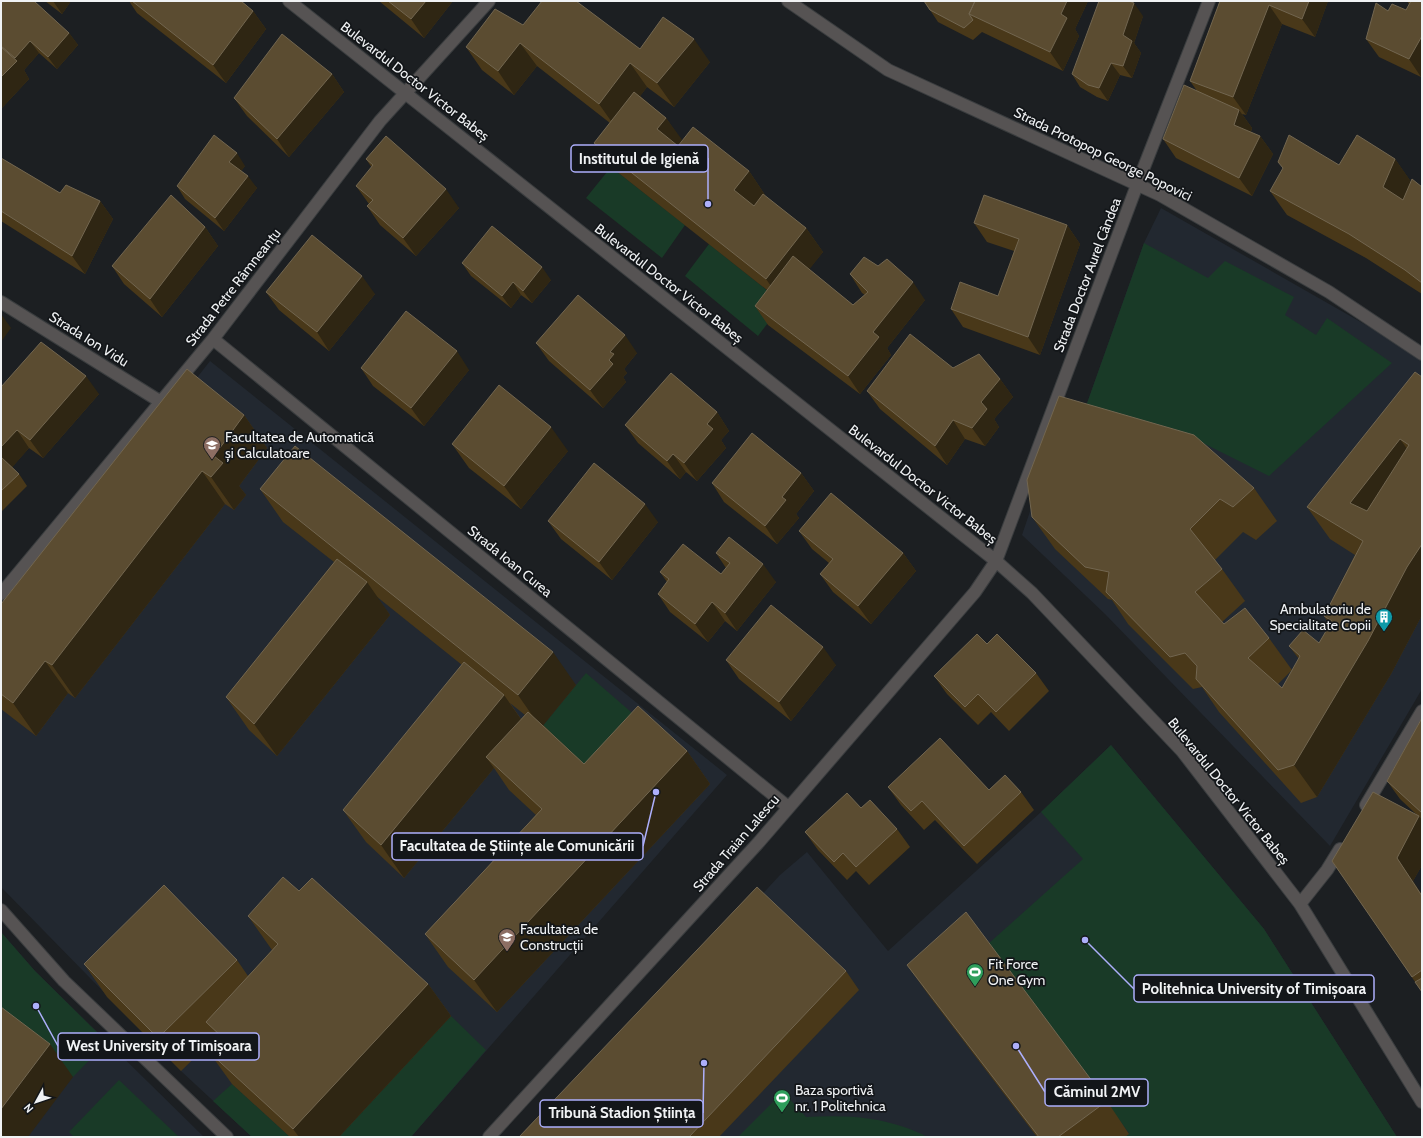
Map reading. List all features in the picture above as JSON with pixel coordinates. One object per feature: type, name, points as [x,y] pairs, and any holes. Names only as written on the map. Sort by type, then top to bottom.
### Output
[{"type":"street","name":"Bulevardul Doctor Victor Babeș","points":[[290,1],[996,560],[1032,593],[1182,751],[1300,904],[1422,1102]]},
{"type":"street","name":"Strada Petre Râmneanțu","points":[[1,594],[213,339],[380,121],[489,1]]},
{"type":"street","name":"Strada Protopop George Popovici","points":[[788,1],[888,70],[1160,195],[1329,292],[1422,354]]},
{"type":"street","name":"Strada Doctor Aurel Cândea","points":[[996,560],[1137,185],[1209,1]]},
{"type":"street","name":"Strada Ion Vidu","points":[[1,302],[161,402]]},
{"type":"street","name":"Strada Ioan Curea","points":[[213,339],[788,807]]},
{"type":"street","name":"Strada Traian Lalescu","points":[[489,1137],[759,842],[975,592],[996,560]]},
{"type":"street","points":[[1359,817],[1422,711]]},
{"type":"street","points":[[1300,904],[1327,870],[1347,837]]},
{"type":"street","points":[[1,910],[64,981],[227,1137]]},
{"type":"shaded area","points":[[1161,208],[1422,357],[1422,689],[1330,846],[1105,614],[1022,535],[1062,417],[1080,423],[1144,243]]},
{"type":"shaded area","points":[[210,361],[727,775],[411,1137],[252,1137],[181,1071],[1,887],[1,629]]},
{"type":"shaded area","points":[[1111,745],[1264,929],[1397,1137],[539,1137],[780,875],[807,852],[888,951],[1041,812]]},
{"type":"shaded area","points":[[1,932],[35,971],[204,1137],[1,1137]]},
{"type":"green space","points":[[611,167],[685,225],[662,258],[586,198]]},
{"type":"green space","points":[[1144,243],[1208,278],[1225,261],[1294,297],[1285,315],[1316,335],[1327,318],[1392,363],[1269,476],[1195,439],[1080,423]]},
{"type":"green space","points":[[709,244],[783,303],[758,336],[685,276]]},
{"type":"green space","points":[[586,673],[661,738],[607,796],[541,728]]},
{"type":"green space","points":[[1111,745],[1264,929],[1397,1137],[1125,1137],[1129,1133],[988,944],[1083,859],[1041,812]]},
{"type":"green space","points":[[1,932],[35,971],[107,1042],[73,1077],[1,1022]]},
{"type":"green space","points":[[451,1016],[486,1050],[411,1137],[339,1137]]},
{"type":"green space","points":[[119,1080],[179,1137],[74,1137],[69,1132]]},
{"type":"green space","points":[[232,1084],[290,1137],[252,1137],[213,1101]]},
{"type":"green space","name":"Baza sportivă nr. 1 Politehnica","points":[[783,1092],[806,1117],[845,1116],[870,1119],[895,1124],[927,1137],[738,1137]]},
{"type":"building","points":[[1,1],[34,1],[69,33],[48,57],[30,41],[15,58],[1,46]]},
{"type":"building","points":[[132,1],[241,1],[253,11],[213,65]]},
{"type":"building","points":[[388,1],[426,1],[411,19]]},
{"type":"building","points":[[542,1],[576,1],[640,49],[663,17],[694,39],[657,83],[630,63],[599,104],[520,43],[498,71],[466,47],[495,9],[523,25]]},
{"type":"building","points":[[924,1],[975,1],[969,14],[973,20],[964,28],[930,10]]},
{"type":"building","points":[[975,1],[1067,1],[1061,14],[1067,18],[1050,52],[969,14]]},
{"type":"building","points":[[1099,1],[1129,1],[1134,3],[1123,35],[1132,41],[1123,66],[1111,63],[1099,88],[1088,85],[1072,74]]},
{"type":"building","points":[[1220,1],[1309,1],[1302,19],[1269,5],[1233,97],[1190,81]]},
{"type":"building","points":[[1411,1],[1422,1],[1422,36],[1409,59],[1366,39],[1376,3],[1388,11],[1392,4],[1406,10]]},
{"type":"building","points":[[282,34],[332,74],[277,139],[234,98]]},
{"type":"building","points":[[1,47],[17,61],[1,77]]},
{"type":"building","points":[[1184,85],[1239,110],[1234,125],[1260,136],[1239,178],[1163,139]]},
{"type":"building","points":[[634,92],[666,118],[657,129],[678,146],[693,127],[749,171],[734,190],[754,206],[763,194],[806,228],[766,279],[594,143]]},
{"type":"building","points":[[214,135],[237,153],[229,162],[248,176],[215,218],[177,186]]},
{"type":"building","points":[[1289,135],[1339,165],[1357,135],[1395,159],[1383,187],[1403,200],[1412,179],[1422,187],[1422,283],[1405,270],[1349,234],[1270,191],[1283,168],[1278,162]]},
{"type":"building","points":[[386,136],[446,189],[403,238],[367,206],[373,200],[356,186],[373,165],[366,159]]},
{"type":"building","points":[[1,158],[60,193],[66,185],[100,201],[72,256],[1,211]]},
{"type":"building","points":[[171,195],[205,227],[150,299],[112,266]]},
{"type":"building","points":[[984,195],[1067,225],[1028,337],[951,309],[960,282],[998,296],[1019,239],[974,223]]},
{"type":"building","points":[[492,226],[542,267],[523,291],[513,282],[502,296],[462,263]]},
{"type":"building","points":[[312,235],[362,276],[317,332],[266,292]]},
{"type":"building","points":[[793,256],[853,305],[868,292],[850,274],[864,257],[878,266],[887,259],[913,282],[873,332],[879,337],[848,376],[755,306]]},
{"type":"building","points":[[578,295],[625,335],[610,352],[614,354],[609,360],[613,364],[590,390],[536,343]]},
{"type":"building","points":[[406,311],[457,351],[411,408],[361,368]]},
{"type":"building","points":[[910,334],[953,368],[979,354],[1000,379],[981,402],[987,409],[972,428],[953,420],[935,446],[867,391]]},
{"type":"building","points":[[41,342],[86,376],[30,440],[17,430],[1,447],[1,387]]},
{"type":"building","points":[[187,369],[244,415],[214,456],[223,463],[211,477],[202,471],[52,665],[45,661],[13,703],[1,694],[1,604]]},
{"type":"building","points":[[1415,372],[1422,377],[1422,544],[1407,567],[1368,641],[1294,765],[1278,770],[1196,679],[1197,666],[1185,653],[1170,657],[1106,592],[1109,572],[1085,567],[1032,517],[1027,480],[1059,396],[1194,435],[1254,488],[1233,507],[1220,499],[1190,529],[1222,569],[1195,592],[1224,624],[1245,608],[1269,638],[1248,658],[1282,688],[1300,656],[1289,646],[1303,630],[1319,643],[1332,621],[1324,616],[1363,541],[1307,507]],"holes":[[[1400,439],[1409,445],[1367,511],[1350,503]]]},
{"type":"building","points":[[671,373],[717,412],[707,424],[713,429],[684,463],[673,454],[667,461],[625,425]]},
{"type":"building","points":[[499,385],[551,427],[504,486],[452,444]]},
{"type":"building","points":[[752,433],[801,473],[782,497],[786,500],[765,526],[712,483]]},
{"type":"building","points":[[295,446],[553,652],[518,695],[260,489]]},
{"type":"building","points":[[1,457],[19,474],[1,491]]},
{"type":"building","points":[[594,463],[645,504],[599,562],[548,521]]},
{"type":"building","points":[[831,493],[903,553],[858,606],[820,574],[833,559],[799,531]]},
{"type":"building","points":[[729,537],[763,564],[725,613],[712,602],[695,624],[658,594],[669,579],[660,572],[683,544],[721,574],[730,563],[716,553]]},
{"type":"building","points":[[337,559],[367,582],[254,724],[226,697]]},
{"type":"building","points":[[771,605],[823,647],[779,702],[726,660]]},
{"type":"building","points":[[977,634],[987,644],[997,634],[1036,673],[996,712],[978,694],[965,707],[934,676]]},
{"type":"building","points":[[464,662],[504,695],[381,845],[343,810]]},
{"type":"building","points":[[638,706],[687,751],[474,980],[425,934],[542,809],[486,757],[528,712],[584,764]]},
{"type":"building","points":[[1422,718],[1422,813],[1387,781]]},
{"type":"building","points":[[940,738],[989,790],[1005,775],[1021,792],[964,846],[922,801],[911,811],[888,787]]},
{"type":"building","points":[[1373,792],[1419,816],[1397,858],[1422,896],[1422,970],[1412,977],[1332,861]]},
{"type":"building","points":[[847,793],[861,808],[870,800],[897,829],[856,867],[843,853],[834,862],[805,832]]},
{"type":"building","points":[[283,877],[299,891],[312,878],[428,984],[293,1129],[209,1052],[222,1037],[206,1022],[278,944],[248,916]]},
{"type":"building","points":[[164,885],[237,960],[158,1038],[84,964]]},
{"type":"building","points":[[757,887],[846,971],[689,1137],[519,1137]]},
{"type":"building","points":[[966,912],[1107,1101],[1058,1137],[1039,1137],[907,965]]},
{"type":"building","points":[[1422,978],[1422,992],[1415,982]]},
{"type":"building","points":[[1,1007],[50,1044],[1,1109]]},
{"type":"place","name":"Institutul de Igienă","points":[[708,204]]},
{"type":"place","name":"Facultatea de Automatică și Calculatoare","points":[[212,460]]},
{"type":"place","name":"Ambulatoriu de Specialitate Copii","points":[[1384,632]]},
{"type":"place","name":"Facultatea de Științe ale Comunicării","points":[[656,792]]},
{"type":"place","name":"Politehnica University of Timișoara","points":[[1085,940]]},
{"type":"place","name":"Facultatea de Construcții","points":[[507,952]]},
{"type":"place","name":"Fit Force One Gym","points":[[975,987]]},
{"type":"place","name":"West University of Timișoara","points":[[36,1006]]},
{"type":"place","name":"Căminul 2MV","points":[[1016,1046]]},
{"type":"place","name":"Tribună Stadion Știința","points":[[704,1063]]},
{"type":"place","name":"Baza sportivă nr. 1 Politehnica","points":[[782,1113]]}]
